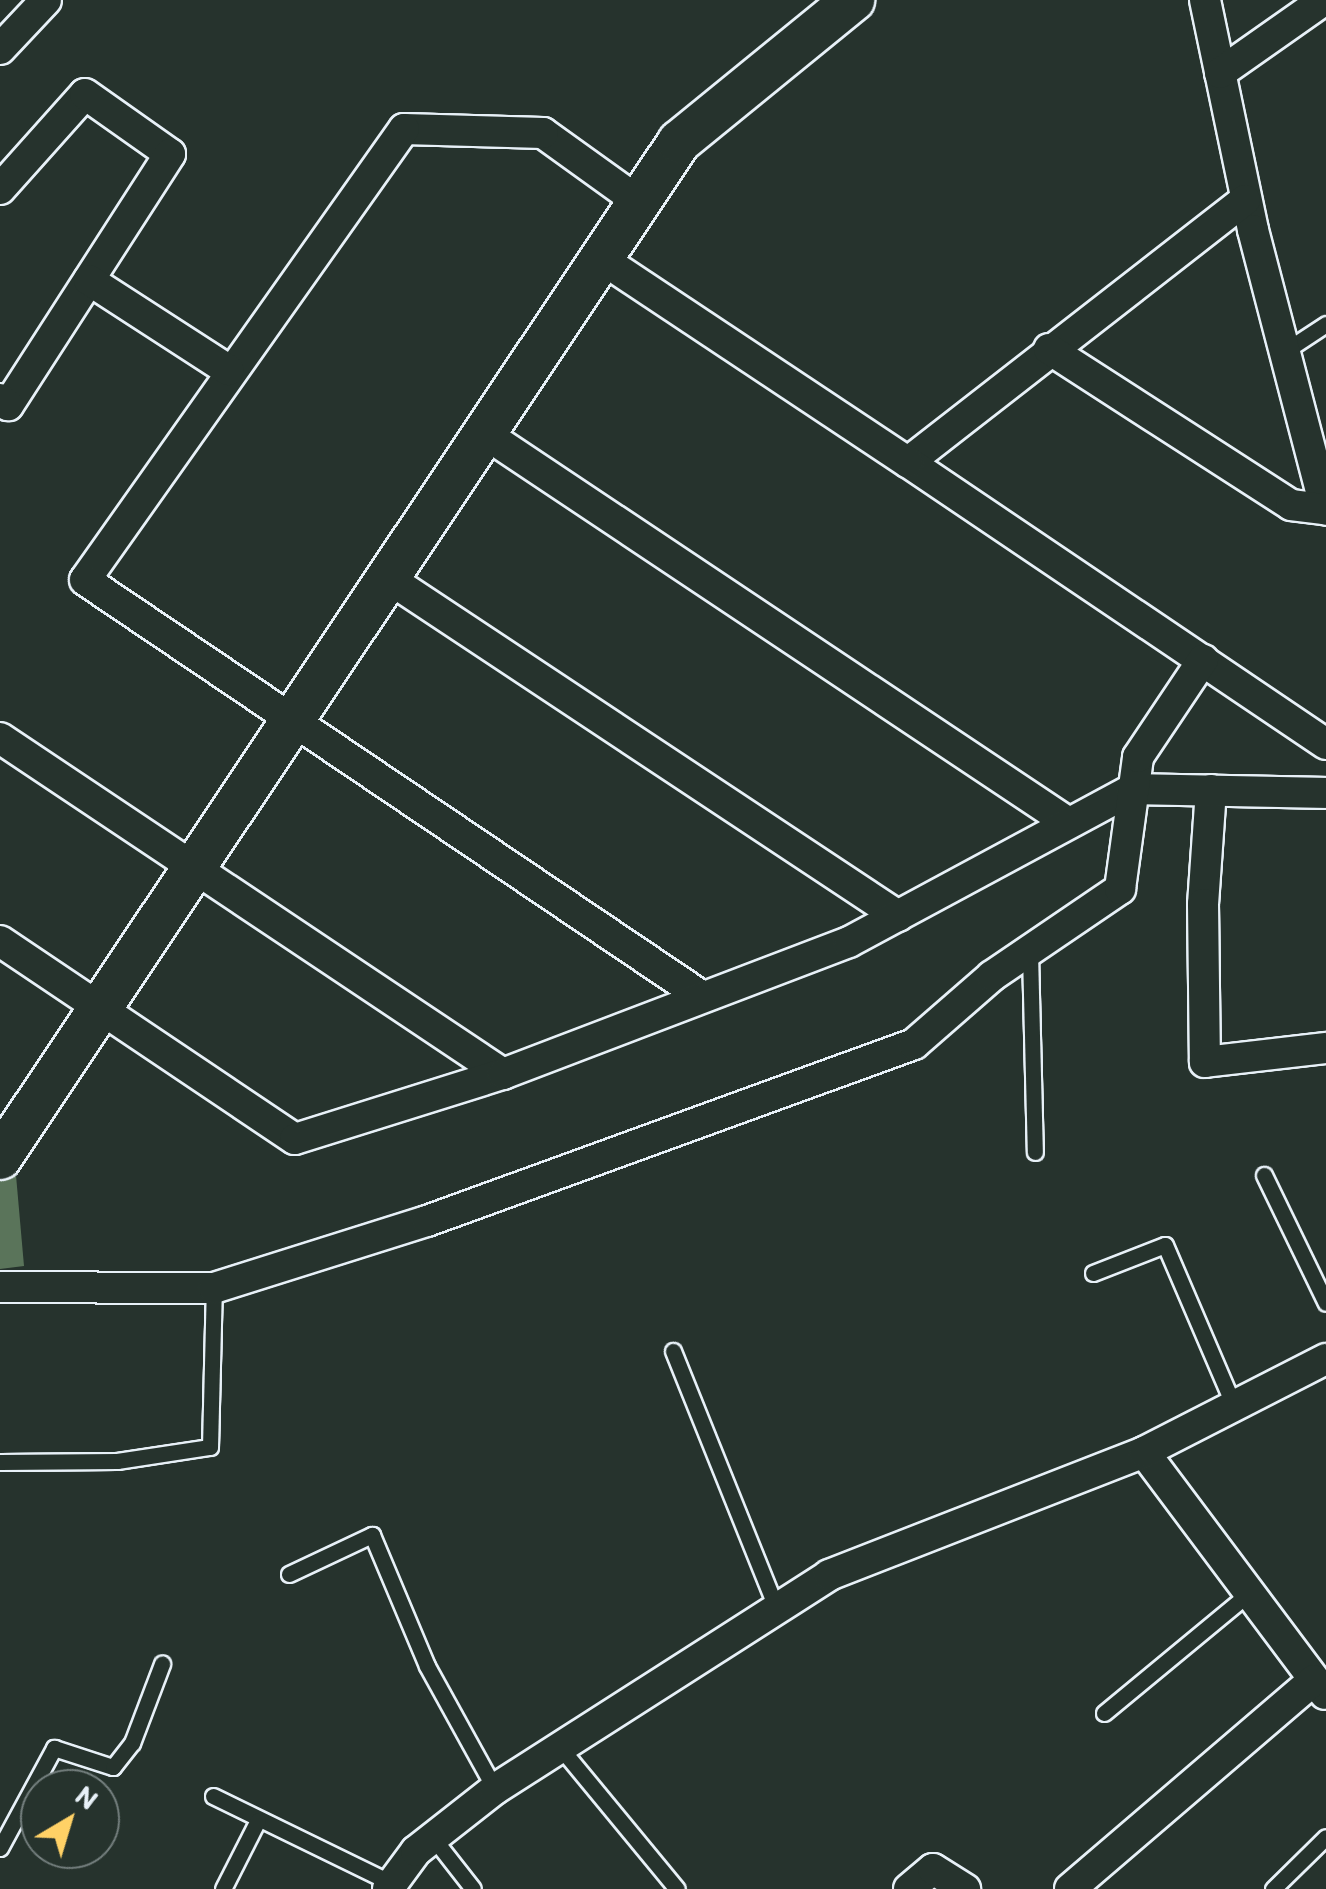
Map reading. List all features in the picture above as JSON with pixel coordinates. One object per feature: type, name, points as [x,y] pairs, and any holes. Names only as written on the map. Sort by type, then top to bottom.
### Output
[{"type":"street","points":[[0,49],[46,0]]},
{"type":"street","points":[[3,1148],[101,1010],[640,202],[697,124],[854,0]]},
{"type":"street","points":[[1050,349],[1290,505],[1326,510],[1246,200],[1205,0]]},
{"type":"street","points":[[1220,73],[1324,0]]},
{"type":"street","points":[[0,190],[84,94],[170,154],[8,405],[0,399]]},
{"type":"street","points":[[640,202],[543,133],[404,129],[228,370],[85,580],[701,996]]},
{"type":"street","points":[[908,462],[1246,200]]},
{"type":"street","points":[[602,260],[1326,744]]},
{"type":"street","points":[[89,280],[228,370]]},
{"type":"street","points":[[484,434],[1067,822]]},
{"type":"street","points":[[388,578],[898,916]]},
{"type":"street","points":[[0,1287],[214,1288],[427,1221],[914,1044],[992,976],[1120,889],[1138,757],[1203,660]]},
{"type":"street","points":[[0,738],[503,1074]]},
{"type":"street","points":[[0,941],[295,1139],[503,1074],[849,942],[1133,789],[1326,793]]},
{"type":"street","points":[[1211,790],[1203,904],[1205,1062],[1326,1048]]},
{"type":"street","points":[[390,1886],[434,1839],[495,1789],[775,1606],[829,1575],[1144,1452],[1326,1359]]},
{"type":"street","points":[[1070,1889],[1320,1688],[1144,1452]]},
{"type":"street","points":[[909,1889],[933,1868],[965,1889]]},
{"type":"lane","points":[[1285,351],[1326,324]]},
{"type":"lane","points":[[1030,952],[1035,1152]]},
{"type":"lane","points":[[1264,1175],[1326,1303]]},
{"type":"lane","points":[[1093,1274],[1164,1245],[1234,1406]]},
{"type":"lane","points":[[0,1462],[117,1461],[210,1448],[214,1288]]},
{"type":"lane","points":[[673,1352],[775,1606]]},
{"type":"lane","points":[[289,1574],[372,1535],[428,1666],[495,1789]]},
{"type":"lane","points":[[1104,1712],[1249,1593]]},
{"type":"lane","points":[[0,1848],[54,1748],[112,1767],[132,1744],[162,1664]]},
{"type":"lane","points":[[559,1746],[677,1889]]},
{"type":"lane","points":[[213,1796],[390,1886]]},
{"type":"lane","points":[[223,1889],[258,1820]]},
{"type":"lane","points":[[1273,1889],[1326,1837]]},
{"type":"lane","points":[[434,1839],[473,1889]]},
{"type":"green space","points":[[15,1164],[24,1266],[0,1269],[0,1180]]}]
